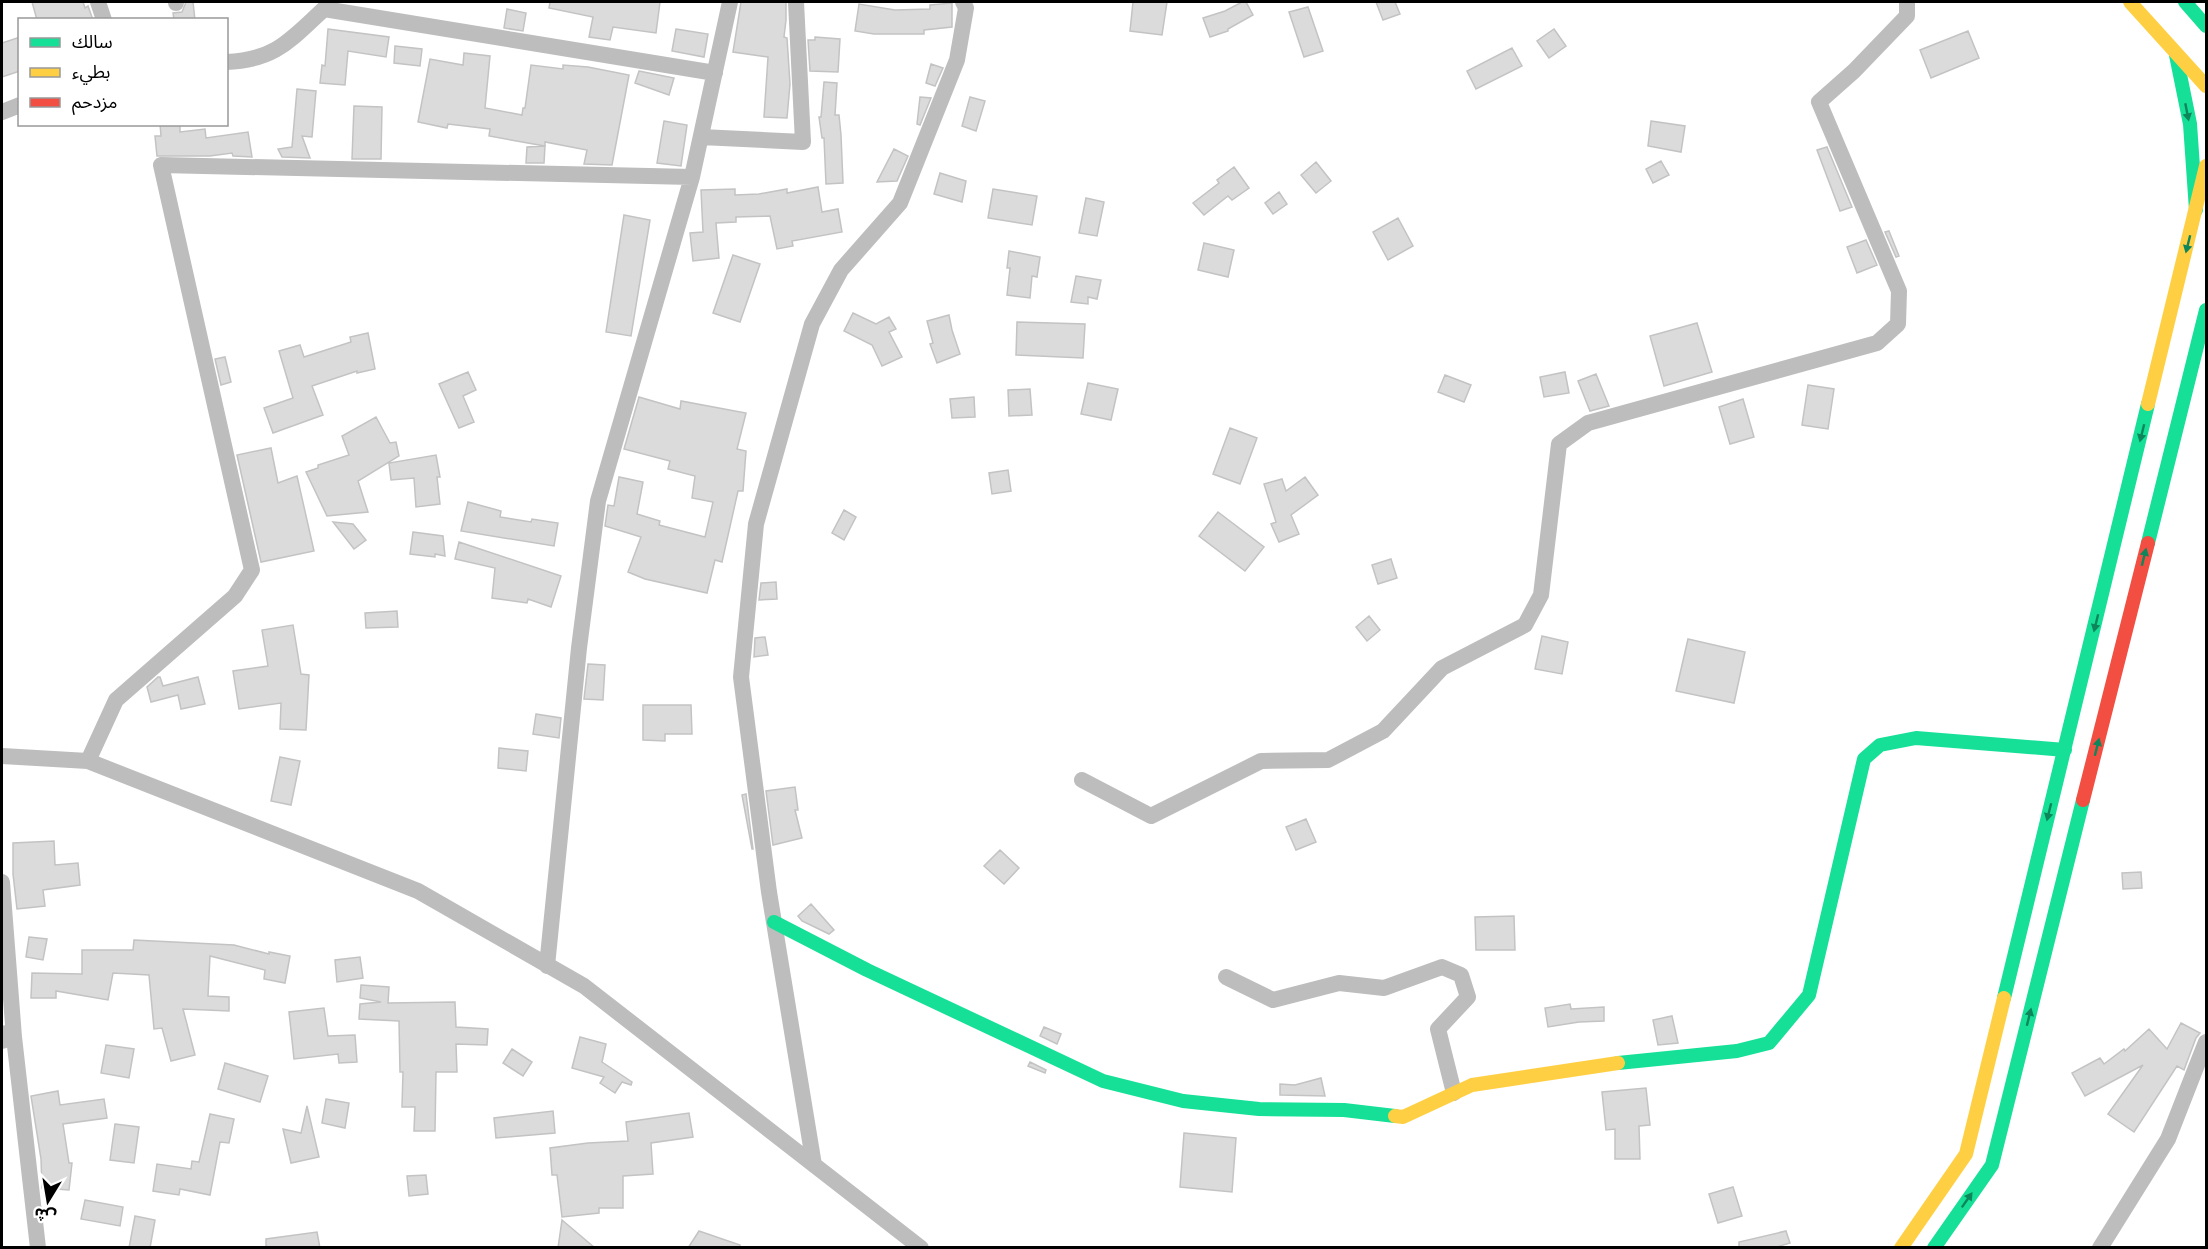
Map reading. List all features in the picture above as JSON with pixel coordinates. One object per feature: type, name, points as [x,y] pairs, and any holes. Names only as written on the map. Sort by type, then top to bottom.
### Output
[{"type":"street","points":[[98,2],[103,18]]},
{"type":"street","points":[[548,966],[579,648],[598,501],[692,177],[730,2]]},
{"type":"street","points":[[701,137],[803,142],[796,2]]},
{"type":"street","points":[[814,1165],[774,922],[741,677],[756,524],[812,324],[842,270],[900,203],[957,60],[966,8],[963,2]]},
{"type":"street","points":[[1082,780],[1150,816],[1261,761],[1328,760],[1383,731],[1442,668],[1525,625],[1541,595],[1559,444],[1588,423],[1877,343],[1898,324],[1899,291],[1818,102],[1854,71],[1907,16],[1907,2]]},
{"type":"street","points":[[2130,2],[2206,86]]},
{"type":"street","points":[[2186,2],[2206,26]]},
{"type":"street","points":[[228,62],[264,56],[280,49],[326,5],[715,73]]},
{"type":"street","points":[[2176,55],[2190,124],[2196,210]]},
{"type":"street","points":[[2,112],[18,106]]},
{"type":"street","points":[[88,761],[116,700],[235,596],[252,570],[161,165],[692,177]]},
{"type":"street","points":[[1900,1248],[1966,1154],[2206,166]]},
{"type":"street","points":[[1934,1248],[1992,1165],[2206,310]]},
{"type":"street","points":[[774,922],[867,970],[1103,1080],[1172,1098],[1259,1109],[1344,1110],[1403,1117],[1472,1085],[1599,1065],[1737,1051],[1769,1043],[1809,995],[1864,759],[1880,745],[1916,738],[2065,750]]},
{"type":"street","points":[[2,756],[88,761],[418,891],[584,986],[921,1248]]},
{"type":"street","points":[[2,882],[6,1037],[38,1248]]},
{"type":"street","points":[[1226,977],[1273,1000],[1339,983],[1384,988],[1442,967],[1461,975],[1468,997],[1438,1029],[1454,1094]]},
{"type":"street","points":[[2100,1248],[2168,1138],[2206,1042]]},
{"type":"building","points":[[32,2],[83,2],[85,8],[88,6],[92,18],[36,18]]},
{"type":"building","points":[[186,2],[193,2],[195,18],[174,18],[173,13],[182,12]]},
{"type":"building","points":[[550,2],[660,2],[656,33],[613,27],[610,40],[589,37],[593,17],[549,8]]},
{"type":"building","points":[[741,2],[786,2],[784,37],[787,38],[790,84],[787,118],[764,117],[768,57],[733,52]]},
{"type":"building","points":[[1133,2],[1167,2],[1162,35],[1130,31]]},
{"type":"building","points":[[1246,2],[1253,15],[1228,31],[1210,37],[1203,18],[1225,11]]},
{"type":"building","points":[[1376,2],[1395,2],[1400,14],[1383,20]]},
{"type":"building","points":[[952,3],[952,27],[924,30],[924,34],[874,34],[855,31],[859,4],[895,10],[930,9],[930,5]]},
{"type":"building","points":[[1308,7],[1323,51],[1304,57],[1289,12]]},
{"type":"building","points":[[507,9],[526,13],[523,31],[504,28]]},
{"type":"building","points":[[328,29],[389,37],[386,57],[348,51],[345,85],[320,83],[322,65],[325,66]]},
{"type":"building","points":[[676,29],[708,34],[704,57],[672,51]]},
{"type":"building","points":[[1554,29],[1566,46],[1549,58],[1537,41]]},
{"type":"building","points":[[1968,31],[1979,58],[1931,78],[1920,50]]},
{"type":"building","points":[[815,37],[840,39],[838,72],[810,71],[808,40],[815,40]]},
{"type":"building","points":[[18,38],[18,72],[2,77],[2,43]]},
{"type":"building","points":[[395,46],[422,49],[420,66],[394,63]]},
{"type":"building","points":[[1512,48],[1522,66],[1476,89],[1467,71]]},
{"type":"building","points":[[464,53],[490,56],[485,108],[522,115],[531,65],[563,69],[563,65],[588,67],[629,75],[612,165],[584,164],[587,150],[545,142],[545,146],[489,136],[490,129],[448,124],[447,128],[418,122],[430,59],[463,65]]},
{"type":"building","points":[[931,64],[943,68],[935,86],[926,83]]},
{"type":"building","points":[[639,71],[674,78],[669,95],[635,83]]},
{"type":"building","points":[[824,82],[837,83],[835,115],[839,115],[843,183],[826,184],[824,138],[822,138],[819,117],[821,117]]},
{"type":"building","points":[[297,89],[316,91],[312,137],[302,136],[310,158],[282,157],[278,149],[292,147]]},
{"type":"building","points":[[920,97],[931,98],[920,125],[917,124]]},
{"type":"building","points":[[970,97],[985,101],[976,131],[962,126]]},
{"type":"building","points":[[354,106],[382,107],[381,159],[352,159]]},
{"type":"building","points":[[664,121],[687,125],[681,166],[657,163]]},
{"type":"building","points":[[1651,121],[1685,126],[1681,152],[1648,146]]},
{"type":"building","points":[[160,126],[180,126],[180,132],[205,129],[206,138],[248,132],[252,157],[233,156],[232,153],[210,156],[157,156],[155,136],[161,136]]},
{"type":"building","points":[[545,146],[544,163],[526,163],[527,147]]},
{"type":"building","points":[[1827,147],[1852,207],[1840,211],[1817,150]]},
{"type":"building","points":[[894,149],[908,156],[897,181],[877,182]]},
{"type":"building","points":[[1661,161],[1669,175],[1653,183],[1646,169]]},
{"type":"building","points":[[1316,162],[1331,181],[1316,193],[1301,175]]},
{"type":"building","points":[[1234,167],[1249,188],[1232,200],[1228,196],[1204,215],[1193,203],[1219,183],[1217,180]]},
{"type":"building","points":[[940,173],[966,181],[962,202],[934,194]]},
{"type":"building","points":[[818,187],[822,212],[838,209],[842,232],[792,241],[793,246],[777,249],[770,216],[736,217],[736,222],[716,223],[719,258],[693,261],[690,233],[703,232],[701,190],[735,189],[735,195],[787,189],[787,193]]},
{"type":"building","points":[[993,189],[1037,196],[1032,225],[988,218]]},
{"type":"building","points":[[1279,192],[1287,204],[1273,214],[1265,203]]},
{"type":"building","points":[[1086,198],[1104,202],[1097,236],[1079,233]]},
{"type":"building","points":[[624,215],[650,220],[631,336],[606,332]]},
{"type":"building","points":[[1398,218],[1413,246],[1388,260],[1373,232]]},
{"type":"building","points":[[1889,231],[1899,256],[1896,257],[1885,232]]},
{"type":"building","points":[[1866,240],[1877,265],[1857,273],[1847,247]]},
{"type":"building","points":[[1204,243],[1234,250],[1228,277],[1198,270]]},
{"type":"building","points":[[1009,251],[1040,257],[1037,277],[1032,276],[1030,298],[1007,295]]},
{"type":"building","points":[[733,255],[760,264],[740,322],[713,313]]},
{"type":"building","points":[[1076,276],[1101,280],[1097,299],[1088,297],[1088,304],[1071,302]]},
{"type":"building","points":[[853,313],[876,324],[889,317],[896,329],[889,332],[902,357],[882,366],[872,345],[844,331]]},
{"type":"building","points":[[949,315],[960,354],[937,363],[930,344],[933,343],[927,321]]},
{"type":"building","points":[[1017,322],[1085,324],[1083,358],[1016,355]]},
{"type":"building","points":[[1697,323],[1712,372],[1664,386],[1650,336]]},
{"type":"building","points":[[368,333],[375,369],[357,373],[357,371],[312,386],[323,415],[273,433],[264,408],[293,398],[279,351],[300,345],[304,357],[351,342],[350,337]]},
{"type":"building","points":[[225,357],[231,382],[221,385],[215,359]]},
{"type":"building","points":[[468,372],[476,390],[463,396],[474,422],[459,428],[439,384]]},
{"type":"building","points":[[1565,372],[1569,393],[1544,397],[1540,377]]},
{"type":"building","points":[[1596,374],[1609,406],[1590,411],[1578,381]]},
{"type":"building","points":[[1445,375],[1471,385],[1464,402],[1438,392]]},
{"type":"building","points":[[1088,383],[1118,389],[1111,420],[1081,414]]},
{"type":"building","points":[[1808,385],[1834,389],[1828,429],[1802,425]]},
{"type":"building","points":[[1030,389],[1032,415],[1009,416],[1008,390]]},
{"type":"building","points":[[639,397],[680,409],[681,401],[746,413],[737,449],[746,451],[743,491],[738,491],[722,562],[715,560],[707,593],[645,579],[628,572],[641,537],[605,526],[608,505],[614,506],[619,477],[643,482],[637,514],[660,521],[659,525],[705,537],[713,502],[692,498],[695,476],[668,469],[670,461],[624,449]]},
{"type":"building","points":[[974,397],[975,417],[952,418],[950,399]]},
{"type":"building","points":[[1743,399],[1754,437],[1730,444],[1719,407]]},
{"type":"building","points":[[376,417],[390,443],[396,442],[399,456],[358,481],[368,512],[327,516],[306,472],[318,468],[318,465],[349,455],[342,436]]},
{"type":"building","points":[[1230,428],[1257,438],[1240,484],[1213,474]]},
{"type":"building","points":[[271,448],[278,483],[297,476],[314,551],[261,562],[237,455]]},
{"type":"building","points":[[436,455],[440,477],[437,477],[440,504],[416,507],[414,478],[391,480],[389,463]]},
{"type":"building","points":[[1008,470],[1011,491],[992,494],[989,473]]},
{"type":"building","points":[[1305,477],[1318,495],[1291,515],[1299,534],[1279,542],[1271,524],[1276,522],[1264,484],[1282,479],[1286,491]]},
{"type":"building","points":[[468,502],[501,511],[500,517],[558,523],[554,546],[461,531]]},
{"type":"building","points":[[844,510],[856,517],[844,540],[832,533]]},
{"type":"building","points":[[1218,512],[1264,547],[1245,571],[1199,536]]},
{"type":"building","points":[[333,522],[353,524],[366,540],[354,549]]},
{"type":"building","points":[[413,532],[443,536],[445,556],[410,554]]},
{"type":"building","points":[[459,542],[561,576],[551,607],[528,599],[527,603],[492,598],[495,568],[455,559]]},
{"type":"building","points":[[1391,559],[1397,578],[1378,584],[1372,565]]},
{"type":"building","points":[[776,582],[777,599],[759,600],[761,583]]},
{"type":"building","points":[[397,611],[398,627],[366,628],[365,613]]},
{"type":"building","points":[[1369,616],[1380,630],[1367,641],[1356,627]]},
{"type":"building","points":[[293,625],[301,674],[309,675],[306,730],[280,729],[281,703],[239,709],[233,671],[268,666],[262,630]]},
{"type":"building","points":[[1542,636],[1568,642],[1562,674],[1535,669]]},
{"type":"building","points":[[765,637],[768,655],[754,657],[755,638]]},
{"type":"building","points":[[1688,639],[1745,652],[1734,703],[1676,691]]},
{"type":"building","points":[[588,664],[605,665],[603,700],[584,699]]},
{"type":"building","points":[[158,677],[163,686],[198,677],[205,704],[181,709],[178,695],[151,702],[147,687]]},
{"type":"building","points":[[643,705],[691,705],[692,734],[665,734],[665,741],[643,740]]},
{"type":"building","points":[[536,714],[561,718],[559,738],[533,734]]},
{"type":"building","points":[[499,748],[528,751],[526,771],[498,768]]},
{"type":"building","points":[[280,757],[300,761],[291,805],[271,801]]},
{"type":"building","points":[[795,787],[798,810],[795,810],[802,838],[773,845],[766,791]]},
{"type":"building","points":[[746,794],[753,849],[742,795]]},
{"type":"building","points":[[1306,819],[1316,842],[1296,850],[1286,827]]},
{"type":"building","points":[[54,841],[55,865],[78,863],[80,885],[43,890],[45,906],[17,909],[13,874],[13,843]]},
{"type":"building","points":[[1000,850],[1019,868],[1004,884],[984,866]]},
{"type":"building","points":[[2141,872],[2142,888],[2123,889],[2122,873]]},
{"type":"building","points":[[811,904],[834,930],[829,934],[802,921],[798,916]]},
{"type":"building","points":[[1514,916],[1515,950],[1476,950],[1475,917]]},
{"type":"building","points":[[29,937],[47,939],[43,960],[26,957]]},
{"type":"building","points":[[134,940],[234,945],[269,954],[269,952],[290,956],[285,983],[264,979],[265,970],[210,956],[208,996],[229,997],[229,1011],[183,1009],[195,1055],[171,1061],[162,1028],[154,1029],[149,975],[113,973],[108,1000],[56,991],[56,998],[31,998],[32,973],[82,974],[82,950],[133,950]]},
{"type":"building","points":[[360,957],[363,978],[337,982],[335,960]]},
{"type":"building","points":[[361,985],[389,987],[388,1003],[455,1002],[456,1027],[488,1029],[487,1045],[456,1044],[457,1072],[436,1072],[435,1131],[414,1131],[415,1107],[402,1107],[403,1072],[400,1072],[399,1021],[359,1019],[360,1004],[381,1002],[360,998]]},
{"type":"building","points":[[1570,1004],[1571,1009],[1604,1007],[1604,1021],[1548,1027],[1545,1008]]},
{"type":"building","points":[[324,1008],[328,1036],[355,1035],[357,1062],[339,1063],[338,1054],[294,1059],[289,1012]]},
{"type":"building","points":[[1672,1016],[1678,1043],[1658,1045],[1653,1020]]},
{"type":"building","points":[[2181,1023],[2200,1033],[2184,1070],[2177,1066],[2134,1132],[2108,1114],[2143,1065],[2085,1096],[2072,1073],[2100,1058],[2104,1064],[2124,1049],[2125,1051],[2149,1029],[2167,1049]]},
{"type":"building","points":[[1044,1027],[1061,1034],[1057,1044],[1040,1036]]},
{"type":"building","points":[[580,1037],[606,1044],[602,1062],[632,1082],[631,1085],[622,1082],[615,1093],[600,1083],[604,1077],[572,1068]]},
{"type":"building","points":[[106,1045],[134,1049],[129,1078],[101,1073]]},
{"type":"building","points":[[512,1049],[532,1062],[523,1076],[503,1063]]},
{"type":"building","points":[[1030,1062],[1046,1070],[1045,1073],[1028,1066]]},
{"type":"building","points":[[225,1063],[268,1076],[260,1102],[218,1089]]},
{"type":"building","points":[[1321,1078],[1325,1096],[1280,1095],[1280,1084],[1295,1085]]},
{"type":"building","points":[[1646,1088],[1650,1125],[1639,1126],[1640,1159],[1615,1159],[1615,1129],[1606,1130],[1602,1092]]},
{"type":"building","points":[[58,1091],[60,1105],[104,1099],[107,1118],[63,1124],[69,1163],[72,1163],[69,1190],[42,1188],[41,1159],[31,1096]]},
{"type":"building","points":[[326,1099],[349,1103],[345,1128],[322,1123]]},
{"type":"building","points":[[307,1106],[319,1157],[291,1163],[283,1129],[301,1133]]},
{"type":"building","points":[[553,1111],[555,1133],[496,1138],[494,1118]]},
{"type":"building","points":[[689,1113],[693,1137],[651,1143],[653,1174],[623,1176],[623,1208],[599,1208],[599,1213],[562,1217],[557,1175],[552,1175],[550,1148],[628,1141],[626,1122]]},
{"type":"building","points":[[210,1114],[234,1119],[229,1143],[220,1142],[210,1195],[180,1189],[179,1195],[153,1191],[157,1164],[191,1169],[192,1161],[199,1162]]},
{"type":"building","points":[[115,1124],[139,1127],[134,1163],[110,1160]]},
{"type":"building","points":[[1184,1133],[1236,1138],[1232,1192],[1180,1187]]},
{"type":"building","points":[[426,1175],[428,1194],[409,1196],[407,1176]]},
{"type":"building","points":[[1733,1187],[1742,1216],[1718,1223],[1709,1194]]},
{"type":"building","points":[[85,1200],[123,1207],[120,1226],[81,1219]]},
{"type":"building","points":[[135,1216],[155,1220],[150,1248],[129,1248]]},
{"type":"building","points":[[562,1220],[595,1248],[558,1248]]},
{"type":"building","points":[[699,1231],[740,1245],[740,1248],[688,1248]]},
{"type":"building","points":[[1786,1231],[1790,1243],[1773,1248],[1739,1248],[1739,1242]]},
{"type":"building","points":[[317,1232],[320,1248],[266,1248],[266,1239]]},
{"type":"traffic: fast","points":[[2185,2],[2206,26]]},
{"type":"traffic: fast","points":[[2176,55],[2190,124],[2196,210]]},
{"type":"traffic: fast","points":[[2148,543],[2206,310]]},
{"type":"traffic: fast","points":[[2004,998],[2148,404]]},
{"type":"traffic: fast","points":[[1618,1063],[1737,1051],[1769,1043],[1809,995],[1864,759],[1880,745],[1916,738],[2065,750]]},
{"type":"traffic: fast","points":[[1934,1248],[1992,1165],[2083,800]]},
{"type":"traffic: fast","points":[[774,922],[867,970],[1103,1081],[1183,1101],[1259,1109],[1344,1110],[1395,1116]]},
{"type":"traffic: slow","points":[[2130,2],[2206,86]]},
{"type":"traffic: slow","points":[[2148,404],[2206,166]]},
{"type":"traffic: slow","points":[[1901,1248],[1966,1154],[2004,998]]},
{"type":"traffic: slow","points":[[1395,1116],[1403,1117],[1472,1085],[1618,1063]]},
{"type":"traffic: jam","points":[[2083,800],[2148,543]]}]
